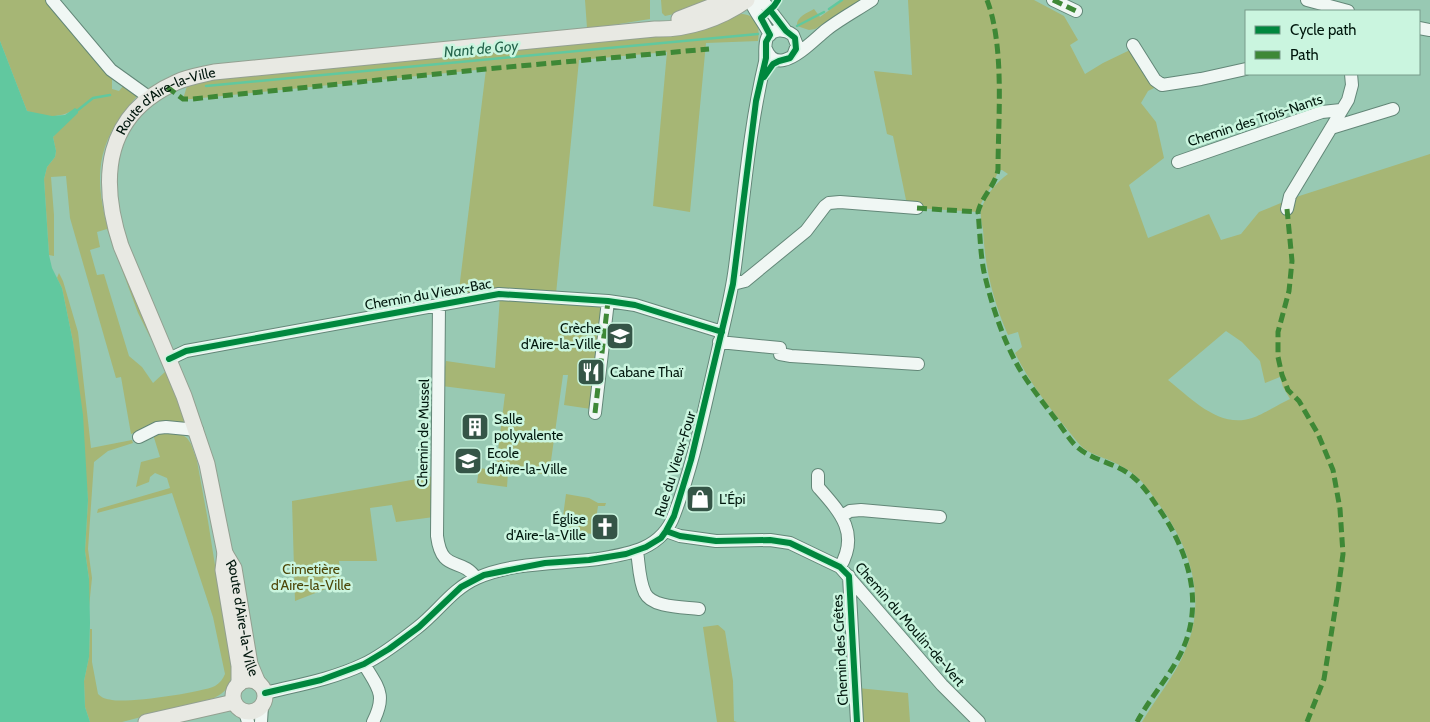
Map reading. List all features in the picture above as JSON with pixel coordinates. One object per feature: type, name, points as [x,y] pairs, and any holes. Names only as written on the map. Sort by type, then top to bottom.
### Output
[{"type":"main road","name":"Route d'Aire-la-Ville","points":[[655,29],[670,21],[696,14],[728,0]]},
{"type":"main road","name":"Route d'Aire-la-Ville","points":[[239,684],[239,666],[223,570],[225,553],[209,472],[197,430],[113,223],[110,204],[109,169],[116,142],[127,122],[150,98],[177,82],[214,72],[655,29],[682,28],[705,22],[732,10],[748,0]]},
{"type":"main road","name":"Route d'Aire-la-Ville","points":[[225,553],[234,568],[250,664],[261,694]]},
{"type":"main road","points":[[146,722],[256,711],[261,694],[246,681],[239,684],[234,693],[242,712]]},
{"type":"street","points":[[52,0],[81,37],[111,70],[150,98]]},
{"type":"street","points":[[748,0],[765,24],[770,35]]},
{"type":"street","points":[[761,0],[789,33],[796,45],[793,56]]},
{"type":"street","points":[[760,83],[768,70],[779,61],[787,60],[825,31],[872,0]]},
{"type":"street","points":[[1053,0],[1076,12]]},
{"type":"street","points":[[1314,5],[1342,10]]},
{"type":"street","points":[[779,61],[771,57],[766,49],[766,42],[770,35],[776,31],[808,36],[825,31]]},
{"type":"street","points":[[1133,45],[1155,80],[1162,85],[1245,69]]},
{"type":"street","name":"Rue du Vieux-Four","points":[[261,694],[321,680],[364,664],[389,649],[419,627],[456,590],[476,578],[500,571],[589,560],[637,551],[655,542],[666,531],[674,516],[691,460],[733,284],[747,165],[766,49]]},
{"type":"street","points":[[1287,209],[1290,196],[1351,92],[1351,75]]},
{"type":"street","points":[[1331,128],[1394,109]]},
{"type":"street","name":"Chemin des Trois-Nants","points":[[1178,162],[1322,112],[1341,110]]},
{"type":"street","points":[[733,284],[745,281],[798,237],[811,226],[821,210],[829,203],[840,202],[917,208]]},
{"type":"street","name":"Chemin du Vieux-Bac","points":[[169,358],[186,351],[499,294],[608,301],[642,306],[721,337],[780,348],[780,354],[791,356],[918,364]]},
{"type":"street","points":[[595,412],[608,301]]},
{"type":"street","name":"Chemin de Mussel","points":[[439,304],[437,536],[441,554],[446,560],[471,572],[476,578]]},
{"type":"street","points":[[139,437],[157,428],[197,430]]},
{"type":"street","points":[[818,475],[818,487],[842,516],[850,511],[861,510],[940,517]]},
{"type":"street","name":"Chemin des Crêtes","points":[[842,516],[848,531],[845,572],[857,722]]},
{"type":"street","name":"Chemin du Moulin-de-Vert","points":[[666,531],[680,536],[716,541],[770,540],[790,543],[800,546],[845,572],[942,684],[979,722]]},
{"type":"street","points":[[637,551],[643,588],[645,595],[650,600],[669,606],[699,609]]},
{"type":"street","points":[[364,664],[381,698],[381,705],[373,722]]},
{"type":"street","points":[[261,694],[261,722]]},
{"type":"green space","points":[[0,0],[49,0],[108,72],[112,79],[112,89],[119,91],[123,86],[137,96],[118,120],[105,147],[100,169],[101,193],[105,218],[113,243],[152,336],[150,337],[138,313],[107,229],[97,232],[100,247],[90,250],[97,275],[104,274],[129,356],[142,367],[153,383],[166,371],[185,421],[178,424],[181,434],[191,444],[197,461],[232,673],[227,688],[214,698],[122,722],[90,722],[85,707],[84,681],[89,657],[90,629],[92,629],[92,662],[98,694],[106,699],[121,701],[195,692],[215,686],[225,674],[213,617],[172,493],[97,513],[98,509],[170,488],[167,478],[155,473],[150,477],[149,482],[136,487],[141,462],[160,457],[151,428],[131,434],[121,377],[116,378],[70,218],[66,176],[51,177],[54,215],[54,256],[49,255],[44,179],[47,167],[55,157],[56,151],[53,137],[75,109],[58,116],[40,115],[27,111],[0,41]]},
{"type":"green space","points":[[585,0],[650,0],[650,19],[587,28]]},
{"type":"green space","points":[[661,0],[713,0],[683,12],[665,16],[662,13]]},
{"type":"green space","points":[[843,0],[862,0],[815,29],[809,30],[797,26],[798,20],[808,12],[814,9],[820,17]]},
{"type":"green space","points":[[908,0],[1034,0],[1064,16],[1078,40],[1070,45],[1085,74],[1130,50],[1156,87],[1148,91],[1141,103],[1156,122],[1164,158],[1129,185],[1148,238],[1209,214],[1221,240],[1241,234],[1259,212],[1293,198],[1430,154],[1430,722],[1142,722],[1176,669],[1192,631],[1195,593],[1187,555],[1169,520],[1142,482],[1124,468],[1093,454],[1076,441],[1038,392],[1015,353],[1022,347],[1018,332],[1008,335],[998,310],[988,271],[981,216],[983,205],[988,195],[995,185],[1008,174],[998,170],[978,212],[917,208],[907,205],[893,136],[887,134],[874,71],[912,75]],"holes":[[[1226,331],[1242,342],[1260,361],[1265,383],[1280,377],[1290,399],[1252,418],[1228,419],[1206,410],[1168,380]]]},
{"type":"green space","points":[[742,14],[752,17],[757,23],[759,31],[758,41],[706,43],[690,212],[653,206],[667,52],[579,60],[556,294],[458,298],[486,69],[183,99],[187,86],[214,78]]},
{"type":"green space","points":[[59,273],[78,332],[91,448],[132,440],[133,443],[108,451],[94,462],[88,549],[92,578],[89,607],[89,579],[85,551],[88,500],[73,342],[62,288],[57,278]]},
{"type":"green space","points":[[500,296],[596,303],[605,311],[591,409],[564,405],[568,375],[563,375],[549,475],[496,467],[505,394],[442,386],[446,361],[495,368]]},
{"type":"green space","points":[[479,468],[508,472],[507,487],[477,483]]},
{"type":"green space","name":"Cimetière d'Aire-la-Ville","points":[[434,476],[434,517],[396,522],[392,505],[370,508],[377,561],[339,561],[341,583],[295,601],[292,501]]},
{"type":"green space","points":[[566,494],[589,498],[598,503],[606,503],[605,506],[598,506],[594,534],[561,531]]},
{"type":"green space","points":[[718,625],[725,631],[733,681],[734,721],[737,722],[717,722],[703,627]]},
{"type":"green space","points":[[858,688],[908,693],[910,722],[860,722]]},
{"type":"shaded area","points":[[0,41],[27,111],[52,116],[65,115],[75,108],[78,110],[78,113],[53,137],[56,151],[55,157],[47,167],[44,179],[49,255],[52,268],[62,288],[73,342],[83,415],[88,500],[85,551],[89,579],[90,623],[89,657],[84,681],[85,707],[90,722],[0,722]]},
{"type":"waterway","name":"Nant de Goy","points":[[829,9],[842,0]]},
{"type":"waterway","name":"Nant de Goy","points":[[797,26],[824,12]]},
{"type":"waterway","name":"Nant de Goy","points":[[206,86],[758,34]]},
{"type":"waterway","points":[[78,110],[93,98],[110,95]]},
{"type":"marked path","points":[[987,0],[993,19],[998,61],[998,170],[978,212],[984,272],[998,321],[1013,357],[1023,374],[1074,444],[1080,450],[1126,472],[1137,480],[1146,491],[1176,537],[1183,553],[1192,588],[1193,606],[1186,641],[1170,672],[1137,722]]},
{"type":"marked path","points":[[1053,0],[1076,11]]},
{"type":"marked path","points":[[167,87],[183,99],[192,99],[486,69],[709,49]]},
{"type":"marked path","points":[[917,208],[978,212]]},
{"type":"marked path","points":[[1287,209],[1292,261],[1289,291],[1278,332],[1278,357],[1288,390],[1299,401],[1318,434],[1333,470],[1340,509],[1343,554],[1324,679],[1307,722]]},
{"type":"marked path","points":[[595,413],[608,301]]},
{"type":"cycle path","points":[[265,693],[321,680],[364,664],[389,649],[419,627],[461,587],[484,575],[545,563],[589,560],[626,554],[646,547],[661,538],[674,516],[691,460],[733,284],[756,101],[766,58],[766,42],[770,35],[761,18],[778,0]]},
{"type":"cycle path","points":[[764,77],[773,64],[790,58],[796,49],[795,38],[786,31],[770,10]]},
{"type":"cycle path","points":[[169,359],[186,351],[499,294],[608,301],[635,305],[722,332]]},
{"type":"cycle path","points":[[666,531],[680,536],[716,541],[770,540],[790,543],[840,567],[849,576],[857,722]]},
{"type":"place","name":"Crèche d'Aire-la-Ville","points":[[620,336]]},
{"type":"place","name":"Cabane Thaï","points":[[591,372]]},
{"type":"place","name":"Salle polyvalente","points":[[475,427]]},
{"type":"place","name":"Ecole d'Aire-la-Ville","points":[[468,461]]},
{"type":"place","name":"L'Épi","points":[[700,499]]},
{"type":"place","name":"Église d'Aire-la-Ville","points":[[605,527]]}]
